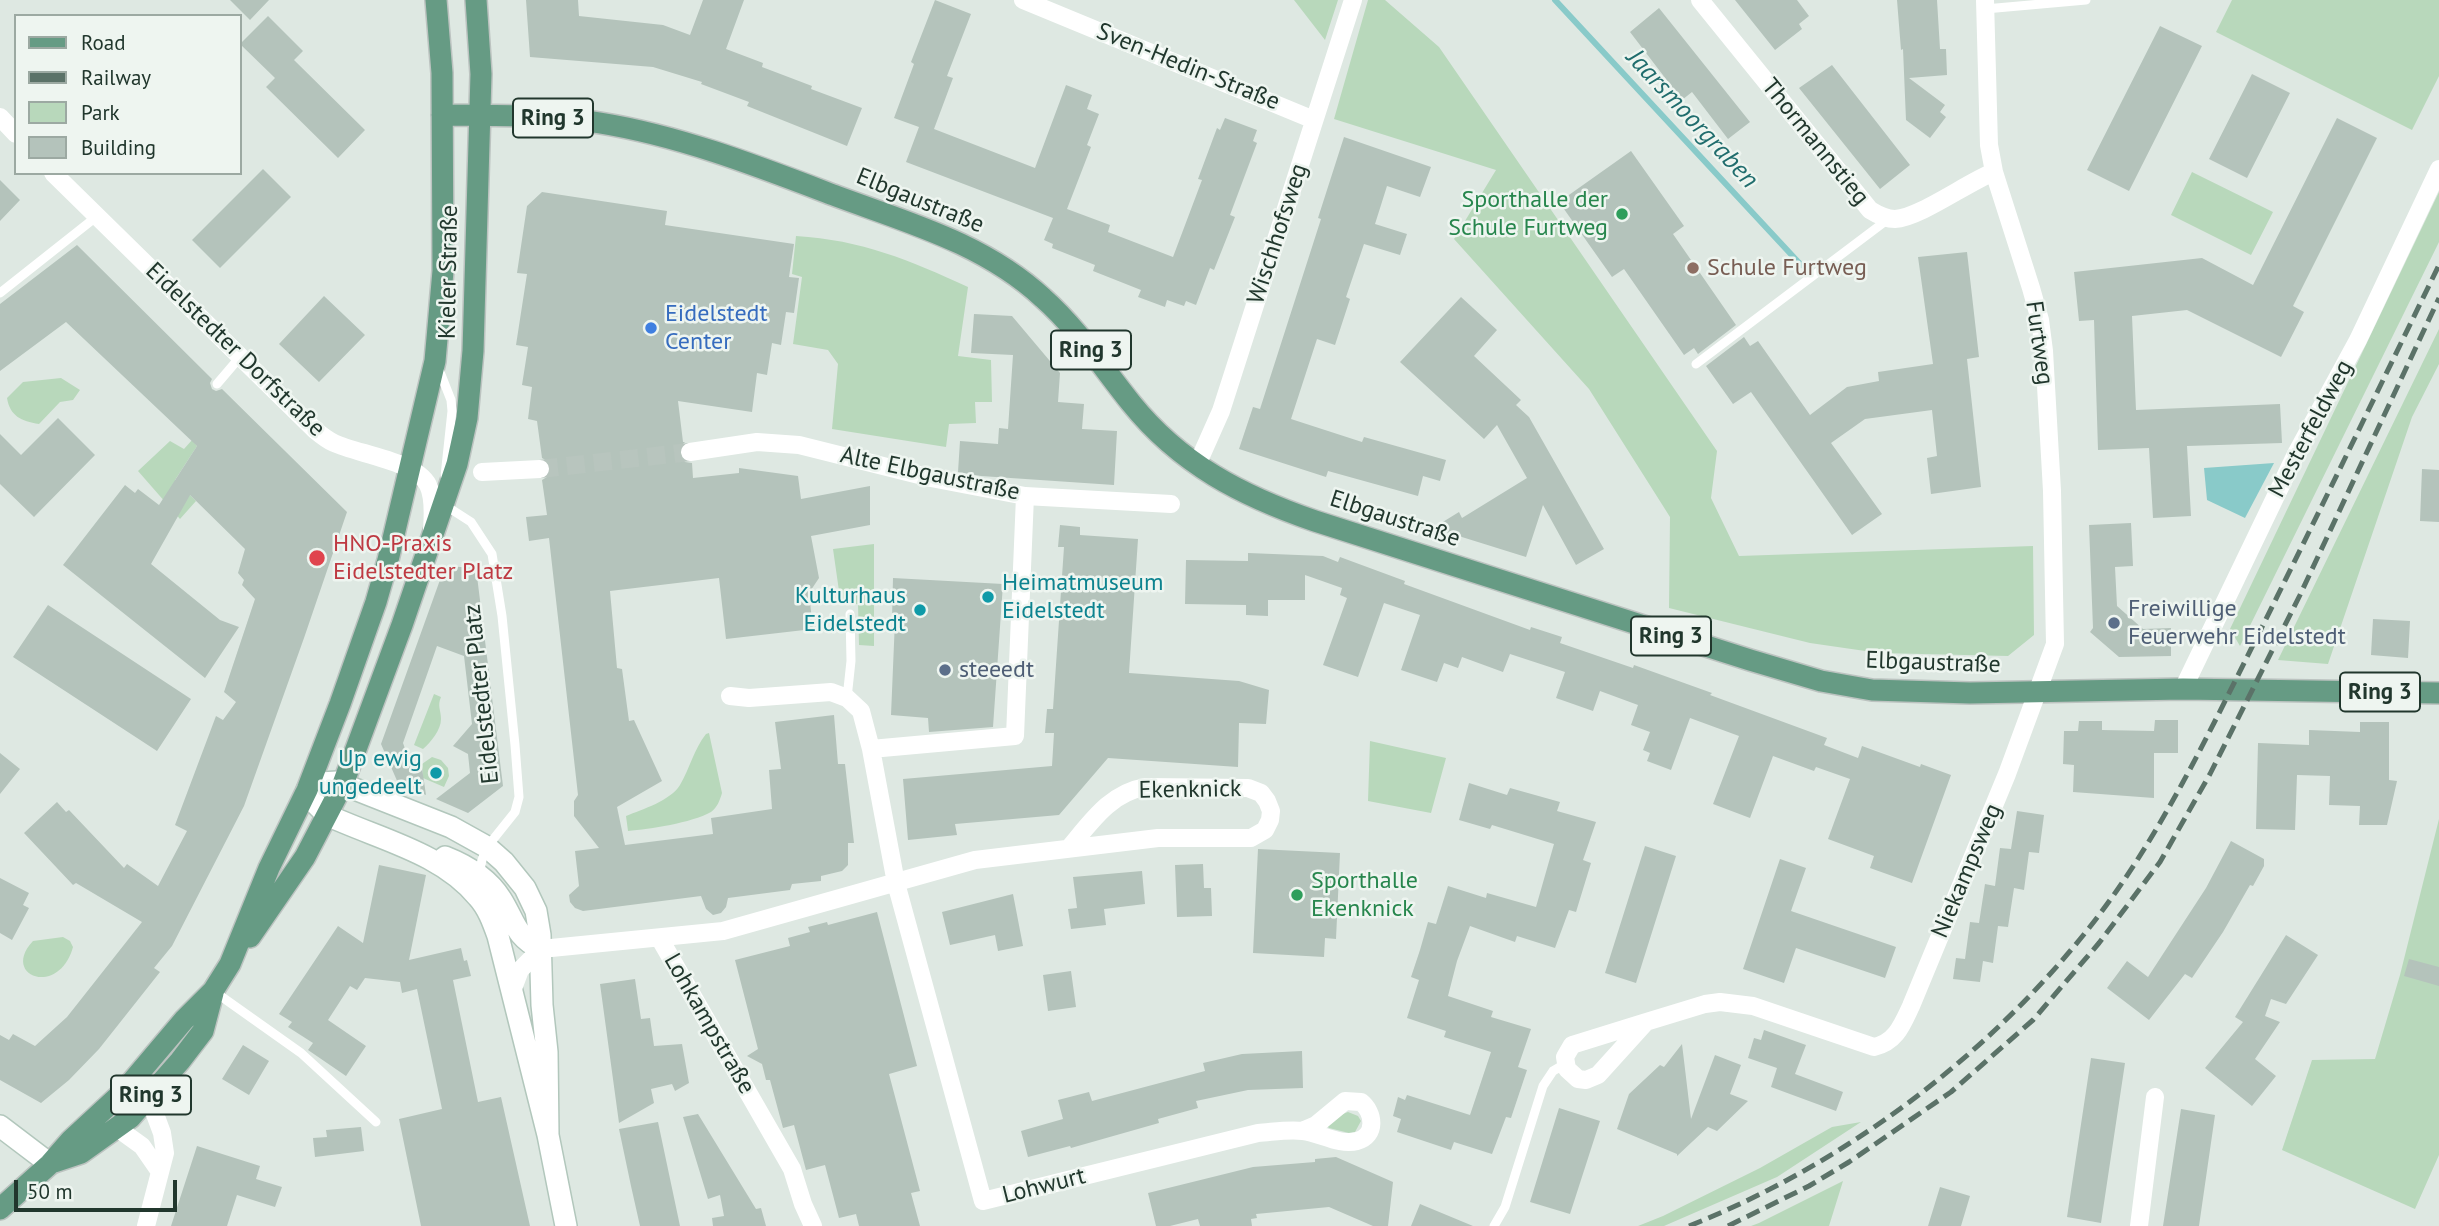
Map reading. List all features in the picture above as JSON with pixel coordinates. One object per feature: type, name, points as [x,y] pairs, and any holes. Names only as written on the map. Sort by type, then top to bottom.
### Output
[{"type":"main road","name":"Kieler Straße","points":[[409,469],[435,361],[443,271],[442,73],[436,0]]},
{"type":"main road","name":"Kieler Straße","points":[[431,539],[457,464],[467,418],[472,364],[481,74],[476,0]]},
{"type":"main road","name":"Elbgaustraße","points":[[442,116],[574,119],[649,132],[795,181],[959,242],[995,261],[1043,297],[1078,333],[1147,422],[1197,465],[1239,491],[1303,517],[1642,627],[1821,681],[1872,690],[1926,693],[2183,689],[2439,693]]},
{"type":"main road","points":[[307,790],[376,601],[409,469]]},
{"type":"main road","points":[[327,815],[343,784],[431,539]]},
{"type":"main road","points":[[307,790],[326,782],[343,784],[451,827],[487,847],[511,869],[533,902],[539,924],[548,1135]]},
{"type":"main road","points":[[307,790],[327,815],[403,846],[444,867],[465,883],[488,911],[498,936],[548,1135],[566,1226]]},
{"type":"main road","name":"Ring 3","points":[[230,964],[269,868],[307,790]]},
{"type":"main road","name":"Ring 3","points":[[50,1164],[81,1153],[117,1128],[149,1098],[203,1031],[214,991],[230,964],[291,879],[327,815]]},
{"type":"main road","points":[[403,846],[436,853],[480,874],[502,900],[519,934],[541,949]]},
{"type":"main road","name":"Ring 3","points":[[0,1209],[50,1164],[71,1140],[138,1076],[184,1020],[214,991]]},
{"type":"main road","points":[[0,1126],[50,1164]]},
{"type":"street","name":"Sven-Hedin-Straße","points":[[1023,0],[1314,120]]},
{"type":"street","name":"Wischhofsweg","points":[[1197,465],[1222,411],[1353,0]]},
{"type":"street","name":"Thormannstieg","points":[[1700,0],[1870,210],[1889,219],[1907,217],[1975,179],[1994,172]]},
{"type":"street","name":"Furtweg","points":[[1985,4],[1989,145],[1994,172],[2031,288],[2044,351],[2055,644],[2038,690]]},
{"type":"street","points":[[0,117],[14,132]]},
{"type":"street","name":"Mesterfeldweg","points":[[2183,689],[2297,452],[2358,340],[2439,169]]},
{"type":"street","name":"Eidelstedter Dorfstraße","points":[[55,175],[315,430],[332,442],[409,469]]},
{"type":"street","name":"Alte Elbgaustraße","points":[[690,452],[757,442],[799,446],[931,478],[1025,496],[1171,504]]},
{"type":"street","points":[[409,469],[429,486],[432,509],[431,539]]},
{"type":"street","points":[[482,472],[540,469]]},
{"type":"street","points":[[871,748],[1015,736],[1025,496]]},
{"type":"street","name":"Niekampsweg","points":[[1646,1022],[1705,1004],[1737,1003],[1753,1006],[1864,1045],[1884,1045],[1894,1038],[1911,1006],[2007,774],[2038,690]]},
{"type":"street","points":[[730,696],[749,698],[831,692],[847,698],[861,712],[871,748],[896,883]]},
{"type":"street","name":"Ekenknick","points":[[660,939],[723,931],[975,860],[1158,838],[1251,838],[1265,830],[1271,811],[1261,793],[1248,788],[1133,789],[1115,798],[1105,807],[1069,848]]},
{"type":"street","name":"Lohwurt","points":[[896,883],[984,1201],[1258,1133],[1302,1130]]},
{"type":"street","name":"Lohkampstraße","points":[[541,949],[660,939],[792,1169],[813,1226]]},
{"type":"street","points":[[512,991],[520,970],[541,949]]},
{"type":"street","points":[[1646,1022],[1598,1075],[1592,1079],[1578,1079],[1570,1074],[1565,1063],[1567,1051],[1578,1042],[1646,1022]]},
{"type":"street","points":[[2139,1226],[2155,1097]]},
{"type":"street","points":[[146,1226],[165,1153],[164,1141],[149,1098]]},
{"type":"street","points":[[117,1128],[142,1146],[160,1172]]},
{"type":"lane","points":[[1985,4],[2086,0]]},
{"type":"lane","points":[[0,293],[96,217]]},
{"type":"lane","points":[[1696,364],[1889,219]]},
{"type":"lane","points":[[217,384],[240,357]]},
{"type":"lane","points":[[435,361],[451,400],[452,411],[443,505]]},
{"type":"lane","name":"Eidelstedter Platz","points":[[443,505],[471,522],[492,554],[502,616],[520,797],[515,812],[487,847]]},
{"type":"lane","points":[[847,698],[851,661],[850,614]]},
{"type":"lane","points":[[478,897],[482,860],[487,847]]},
{"type":"lane","points":[[214,991],[301,1053],[376,1122]]},
{"type":"lane","points":[[1493,1226],[1505,1207],[1543,1086],[1553,1071],[1565,1063]]},
{"type":"green space","points":[[1294,0],[1338,0],[1325,40]]},
{"type":"green space","points":[[1368,0],[1385,0],[1439,47],[1717,451],[1711,498],[1739,556],[2033,546],[2034,635],[2008,656],[1879,653],[1810,643],[1669,608],[1670,517],[1589,389],[1454,239],[1496,170],[1334,119]]},
{"type":"green space","points":[[2232,0],[2439,0],[2439,76],[2412,130],[2216,32]]},
{"type":"green space","points":[[2192,172],[2273,212],[2251,255],[2171,215]]},
{"type":"green space","points":[[2439,192],[2439,242],[2240,646],[2230,629]]},
{"type":"green space","points":[[796,236],[842,242],[885,253],[968,287],[958,356],[991,360],[992,402],[975,402],[976,423],[949,424],[946,447],[832,429],[838,364],[828,350],[793,344],[802,277],[792,274]]},
{"type":"green space","points":[[2439,329],[2439,364],[2412,417],[2328,664],[2278,660]]},
{"type":"green space","points":[[61,378],[80,390],[73,400],[60,402],[39,424],[22,419],[11,409],[7,398],[23,382]]},
{"type":"green space","points":[[192,440],[197,446],[175,480],[196,501],[180,519],[138,471],[170,441],[184,449]]},
{"type":"green space","points":[[874,544],[874,646],[859,645],[858,604],[841,605],[833,549]]},
{"type":"green space","points":[[434,694],[441,697],[441,723],[435,736],[423,749],[414,745]]},
{"type":"green space","points":[[709,733],[722,793],[715,808],[703,816],[682,822],[628,831],[626,816],[656,804],[676,791],[698,746]]},
{"type":"green space","points":[[1370,741],[1446,758],[1431,813],[1368,801]]},
{"type":"green space","points":[[432,757],[441,760],[448,768],[449,776],[444,787],[423,778],[422,764]]},
{"type":"green space","points":[[2439,819],[2439,1155],[2415,1209],[2282,1150],[2312,1060],[2375,1059],[2400,975]]},
{"type":"green space","points":[[63,937],[70,941],[73,947],[66,963],[45,977],[27,972],[23,964],[25,953],[33,941]]},
{"type":"green space","points":[[1348,1112],[1358,1116],[1361,1121],[1355,1132],[1349,1133],[1327,1126],[1340,1115]]},
{"type":"green space","points":[[1861,1122],[1777,1177],[1664,1226],[1638,1226],[1760,1168],[1832,1127]]},
{"type":"green space","points":[[1843,1181],[1829,1226],[1751,1226],[1759,1223]]},
{"type":"water","points":[[2274,463],[2245,518],[2207,500],[2204,468]]},
{"type":"building","points":[[230,0],[269,0],[250,20]]},
{"type":"building","points":[[526,0],[578,0],[579,16],[663,25],[690,35],[703,0],[744,0],[726,49],[763,63],[762,67],[812,86],[811,89],[862,108],[847,146],[747,106],[749,102],[701,84],[702,82],[653,67],[530,57]]},
{"type":"building","points":[[935,0],[971,14],[947,76],[953,78],[934,129],[1035,168],[1066,85],[1092,95],[1087,109],[1099,114],[1087,145],[1091,147],[1067,209],[1110,225],[1108,232],[1173,257],[1202,180],[1198,179],[1217,128],[1220,130],[1225,118],[1257,130],[1253,141],[1257,143],[1230,215],[1235,217],[1214,270],[1210,268],[1196,305],[1186,301],[1184,306],[1167,300],[1165,307],[1138,297],[1141,290],[1093,271],[1095,265],[1052,248],[1053,244],[1044,240],[1053,218],[906,162],[919,127],[894,118],[914,64],[911,62]]},
{"type":"building","points":[[1735,0],[1797,0],[1809,16],[1799,24],[1802,29],[1775,50]]},
{"type":"building","points":[[1897,0],[1937,0],[1940,49],[1946,49],[1947,75],[1909,78],[1945,105],[1940,112],[1946,117],[1930,138],[1906,120],[1903,49],[1901,50]]},
{"type":"building","points":[[1659,8],[1750,122],[1728,139],[1692,92],[1682,100],[1630,32]]},
{"type":"building","points":[[268,16],[303,51],[294,60],[365,130],[338,158],[266,87],[275,78],[242,46],[242,42]]},
{"type":"building","points":[[2160,26],[2202,46],[2129,191],[2087,170]]},
{"type":"building","points":[[1832,65],[1910,165],[1880,189],[1799,88]]},
{"type":"building","points":[[2252,74],[2290,93],[2247,178],[2209,159]]},
{"type":"building","points":[[2337,118],[2377,138],[2293,306],[2304,312],[2281,357],[2187,310],[2132,316],[2136,410],[2280,404],[2282,443],[2187,446],[2191,516],[2153,518],[2149,448],[2098,450],[2094,320],[2079,321],[2074,272],[2202,258],[2253,285]]},
{"type":"building","points":[[1344,137],[1431,167],[1420,197],[1387,186],[1375,224],[1407,234],[1400,255],[1364,244],[1346,297],[1350,299],[1335,345],[1317,339],[1291,419],[1362,442],[1364,437],[1446,460],[1440,481],[1423,476],[1418,496],[1328,471],[1326,477],[1239,449],[1253,407],[1260,409],[1321,219],[1318,218]]},
{"type":"building","points":[[1631,151],[1684,226],[1673,234],[1736,325],[1698,354],[1694,348],[1684,355],[1624,269],[1612,277],[1559,202]]},
{"type":"building","points":[[263,169],[291,197],[220,268],[192,240]]},
{"type":"building","points":[[0,180],[20,200],[0,221]]},
{"type":"building","points":[[542,192],[667,211],[665,225],[794,244],[789,277],[799,278],[794,313],[786,312],[781,345],[772,343],[767,375],[757,373],[752,412],[678,401],[685,442],[680,447],[679,454],[685,462],[692,463],[693,478],[739,473],[739,468],[798,476],[801,499],[870,486],[870,525],[811,536],[819,578],[809,593],[813,629],[726,639],[719,578],[610,591],[617,668],[622,669],[629,721],[634,720],[662,781],[617,807],[625,845],[713,834],[711,818],[772,809],[769,770],[781,769],[775,722],[834,715],[838,764],[845,764],[854,843],[848,843],[848,865],[842,871],[821,876],[821,881],[792,884],[790,890],[728,898],[721,913],[713,915],[706,909],[701,896],[583,911],[570,902],[569,895],[579,886],[575,851],[599,848],[574,816],[574,801],[578,795],[549,538],[529,541],[526,517],[547,515],[542,480],[550,475],[551,469],[549,462],[542,458],[537,421],[528,419],[532,387],[522,385],[528,347],[516,345],[527,274],[517,273],[527,206]]},
{"type":"building","points":[[77,245],[212,379],[212,389],[222,389],[347,512],[244,806],[172,946],[154,968],[160,972],[99,1049],[69,1080],[41,1103],[0,1080],[0,1035],[9,1040],[13,1034],[35,1046],[67,1017],[142,922],[76,883],[73,885],[24,833],[57,802],[66,812],[69,810],[124,868],[127,864],[158,886],[187,831],[175,825],[216,716],[223,720],[236,702],[224,692],[255,599],[242,585],[244,580],[238,573],[245,549],[190,495],[151,564],[220,620],[239,627],[205,678],[63,565],[125,485],[135,493],[138,489],[159,505],[197,446],[66,322],[0,371],[0,304]]},
{"type":"building","points":[[1967,252],[1979,357],[1967,359],[1981,487],[1931,494],[1927,458],[1937,456],[1932,410],[1865,419],[1831,443],[1882,514],[1852,535],[1751,392],[1733,404],[1706,366],[1744,337],[1750,346],[1758,341],[1810,415],[1847,387],[1879,381],[1878,372],[1933,364],[1918,257]]},
{"type":"building","points":[[324,296],[365,335],[319,382],[279,344]]},
{"type":"building","points":[[1461,297],[1497,330],[1474,356],[1521,400],[1516,405],[1529,417],[1604,549],[1576,565],[1543,505],[1526,557],[1433,528],[1459,512],[1462,518],[1527,478],[1497,425],[1484,439],[1400,362]]},
{"type":"building","points":[[974,314],[1012,316],[1060,373],[1058,402],[1084,404],[1082,429],[1117,431],[1114,485],[958,472],[960,441],[998,444],[999,428],[1008,429],[1013,355],[971,353]]},
{"type":"building","points":[[58,418],[95,455],[34,517],[0,484],[0,434],[21,455]]},
{"type":"building","points":[[2422,469],[2439,470],[2439,522],[2420,521]]},
{"type":"building","name":"Freiwillige Feuerwehr Eidelstedt","points":[[2131,523],[2133,566],[2115,567],[2117,606],[2143,629],[2171,628],[2171,656],[2119,657],[2090,632],[2093,628],[2089,525]]},
{"type":"building","points":[[1060,525],[1080,527],[1080,535],[1138,539],[1129,673],[1239,681],[1269,690],[1266,724],[1239,723],[1238,767],[1108,758],[1059,815],[955,824],[957,835],[908,840],[903,779],[1052,766],[1054,733],[1045,733],[1047,709],[1053,709],[1064,547],[1058,547]]},
{"type":"building","points":[[1248,553],[1323,556],[1338,562],[1340,557],[1405,581],[1404,584],[1530,630],[1531,627],[1562,637],[1560,643],[1633,668],[1634,665],[1712,693],[1710,695],[1827,738],[1824,745],[1858,758],[1862,746],[1951,775],[1912,883],[1870,868],[1874,856],[1828,839],[1850,779],[1816,767],[1814,771],[1773,756],[1750,818],[1713,804],[1739,736],[1690,718],[1671,770],[1647,761],[1650,753],[1643,750],[1650,732],[1631,725],[1638,705],[1600,691],[1593,711],[1556,698],[1565,672],[1510,654],[1503,672],[1462,657],[1458,668],[1444,663],[1437,682],[1401,670],[1420,615],[1384,603],[1358,677],[1323,665],[1347,598],[1340,595],[1342,588],[1305,575],[1305,600],[1268,600],[1268,616],[1246,615],[1246,605],[1185,604],[1186,560],[1248,561]]},
{"type":"building","points":[[445,566],[476,568],[503,786],[468,813],[436,799],[470,773],[468,754],[453,746],[472,724],[464,656],[437,646],[403,743],[410,763],[422,768],[426,795],[398,783],[381,744]]},
{"type":"building","name":"steeedt","points":[[893,578],[1003,584],[993,727],[929,732],[928,718],[891,715],[895,620],[892,620]]},
{"type":"building","points":[[48,605],[191,699],[157,751],[13,657]]},
{"type":"building","points":[[2373,619],[2410,621],[2408,658],[2371,655]]},
{"type":"building","points":[[2155,720],[2178,720],[2178,753],[2154,753],[2154,798],[2073,792],[2074,765],[2063,764],[2064,731],[2078,731],[2079,721],[2102,721],[2102,730],[2154,731]]},
{"type":"building","points":[[2360,722],[2389,722],[2389,780],[2397,781],[2387,825],[2359,825],[2360,806],[2329,805],[2330,776],[2297,775],[2295,830],[2256,829],[2258,743],[2309,745],[2309,730],[2360,732]]},
{"type":"building","points":[[0,753],[20,769],[0,794]]},
{"type":"building","points":[[1469,783],[1507,795],[1510,788],[1560,802],[1557,811],[1596,822],[1583,860],[1591,863],[1576,912],[1569,910],[1555,948],[1517,936],[1515,942],[1470,926],[1457,961],[1448,996],[1493,1011],[1491,1017],[1531,1029],[1518,1067],[1527,1070],[1511,1118],[1506,1117],[1492,1154],[1454,1142],[1451,1150],[1397,1132],[1401,1119],[1393,1116],[1398,1097],[1405,1100],[1407,1095],[1470,1115],[1491,1052],[1444,1037],[1446,1031],[1407,1018],[1419,980],[1411,977],[1428,922],[1436,924],[1448,886],[1486,898],[1487,893],[1536,907],[1554,844],[1492,825],[1490,829],[1459,820]]},
{"type":"building","points":[[2017,811],[2044,815],[2039,853],[2029,852],[2024,890],[2014,888],[2008,927],[1998,926],[1993,963],[1983,961],[1980,982],[1953,979],[1956,958],[1965,959],[1970,922],[1979,923],[1985,884],[1995,886],[2000,848],[2011,849]]},
{"type":"building","points":[[2231,841],[2264,859],[2264,866],[2192,978],[2185,974],[2149,1020],[2107,988],[2127,961],[2148,977],[2206,888]]},
{"type":"building","points":[[1645,846],[1676,856],[1636,983],[1605,973]]},
{"type":"building","name":"Sporthalle Ekenknick","points":[[1258,849],[1340,853],[1336,939],[1325,938],[1324,957],[1253,953]]},
{"type":"building","points":[[1780,859],[1806,868],[1791,911],[1896,947],[1885,978],[1796,948],[1784,983],[1743,969]]},
{"type":"building","points":[[1203,864],[1204,888],[1211,888],[1212,916],[1177,917],[1175,865]]},
{"type":"building","points":[[379,865],[426,875],[409,960],[461,948],[464,961],[467,960],[471,976],[453,980],[478,1102],[501,1097],[530,1226],[421,1226],[399,1119],[442,1109],[417,989],[402,993],[400,982],[365,978],[357,990],[350,986],[328,1020],[366,1046],[346,1076],[308,1050],[313,1043],[288,1027],[292,1022],[279,1014],[338,926],[363,943]]},
{"type":"building","points":[[1142,871],[1145,904],[1104,909],[1106,925],[1071,929],[1068,909],[1077,908],[1073,877]]},
{"type":"building","points":[[0,878],[29,893],[23,905],[29,908],[12,940],[0,933]]},
{"type":"building","points":[[1013,894],[1023,946],[998,951],[995,935],[950,945],[942,912]]},
{"type":"building","points":[[877,912],[917,1066],[889,1074],[920,1191],[911,1193],[920,1226],[859,1226],[856,1214],[839,1218],[825,1165],[806,1170],[794,1125],[783,1128],[770,1080],[766,1080],[762,1064],[747,1056],[758,1049],[735,960],[790,946],[788,938],[810,932],[808,927],[827,922],[828,925]]},
{"type":"building","points":[[2286,935],[2318,955],[2286,1004],[2271,999],[2265,1016],[2280,1022],[2255,1059],[2276,1076],[2252,1106],[2205,1068],[2243,1022],[2235,1017]]},
{"type":"building","points":[[2409,959],[2439,967],[2439,986],[2404,976]]},
{"type":"building","points":[[1071,971],[1076,1007],[1048,1011],[1043,975]]},
{"type":"building","points":[[635,979],[641,1019],[650,1018],[654,1046],[682,1044],[689,1083],[675,1091],[672,1084],[651,1089],[654,1103],[619,1123],[600,984]]},
{"type":"building","points":[[1764,1030],[1806,1045],[1795,1074],[1843,1092],[1836,1111],[1771,1087],[1777,1068],[1748,1058],[1754,1038],[1761,1040]]},
{"type":"building","points":[[1682,1044],[1691,1119],[1715,1055],[1741,1065],[1730,1094],[1748,1101],[1717,1131],[1708,1127],[1677,1156],[1617,1129],[1629,1094],[1660,1065],[1664,1067]]},
{"type":"building","points":[[243,1045],[269,1061],[249,1095],[222,1079]]},
{"type":"building","points":[[1302,1051],[1303,1088],[1248,1090],[1196,1101],[1198,1108],[1158,1119],[1159,1123],[1028,1157],[1021,1131],[1063,1119],[1058,1100],[1089,1092],[1092,1101],[1205,1071],[1203,1063],[1242,1054]]},
{"type":"building","points":[[2091,1058],[2125,1063],[2101,1223],[2067,1217]]},
{"type":"building","points":[[1559,1108],[1600,1121],[1570,1214],[1530,1202]]},
{"type":"building","points":[[2181,1109],[2215,1115],[2199,1226],[2163,1226]]},
{"type":"building","points":[[698,1114],[756,1209],[761,1208],[766,1226],[713,1226],[712,1218],[724,1216],[720,1195],[708,1199],[683,1117]]},
{"type":"building","points":[[658,1122],[680,1226],[640,1226],[631,1186],[619,1129]]},
{"type":"building","points":[[361,1127],[364,1151],[315,1157],[313,1138],[327,1137],[326,1130]]},
{"type":"building","points":[[197,1146],[260,1166],[256,1179],[282,1187],[275,1207],[237,1195],[227,1226],[171,1226]]},
{"type":"building","points":[[1336,1157],[1393,1182],[1388,1226],[1373,1226],[1329,1207],[1256,1214],[1257,1218],[1251,1219],[1252,1226],[1200,1226],[1198,1219],[1170,1226],[1156,1226],[1148,1193],[1253,1167],[1315,1162],[1315,1159]]},
{"type":"building","points":[[1940,1187],[1970,1196],[1961,1226],[1928,1226]]},
{"type":"building","points":[[1420,1204],[1473,1226],[1411,1226]]},
{"type":"waterway","name":"Jaarsmoorgraben","points":[[1555,0],[1801,265]]},
{"type":"tunnel","points":[[540,469],[690,452]]},
{"type":"railway","points":[[1689,1226],[1746,1201],[1801,1172],[1906,1105],[1955,1066],[2001,1024],[2045,980],[2085,933],[2135,864],[2199,753],[2439,265]]},
{"type":"railway","points":[[1728,1226],[1809,1186],[1849,1162],[1951,1092],[2033,1020],[2099,943],[2160,862],[2210,774],[2300,595],[2439,298]]},
{"type":"place","name":"Sporthalle der Schule Furtweg","points":[[1622,214]]},
{"type":"place","name":"Schule Furtweg","points":[[1693,268]]},
{"type":"place","name":"Eidelstedt Center","points":[[651,328]]},
{"type":"place","name":"HNO-Praxis Eidelstedter Platz","points":[[317,558]]},
{"type":"place","name":"Heimatmuseum Eidelstedt","points":[[988,597]]},
{"type":"place","name":"Kulturhaus Eidelstedt","points":[[920,610]]},
{"type":"place","name":"Freiwillige Feuerwehr Eidelstedt","points":[[2114,623]]},
{"type":"place","name":"steeedt","points":[[945,670]]},
{"type":"place","name":"Up ewig ungedeelt","points":[[436,773]]},
{"type":"place","name":"Sporthalle Ekenknick","points":[[1297,895]]}]
